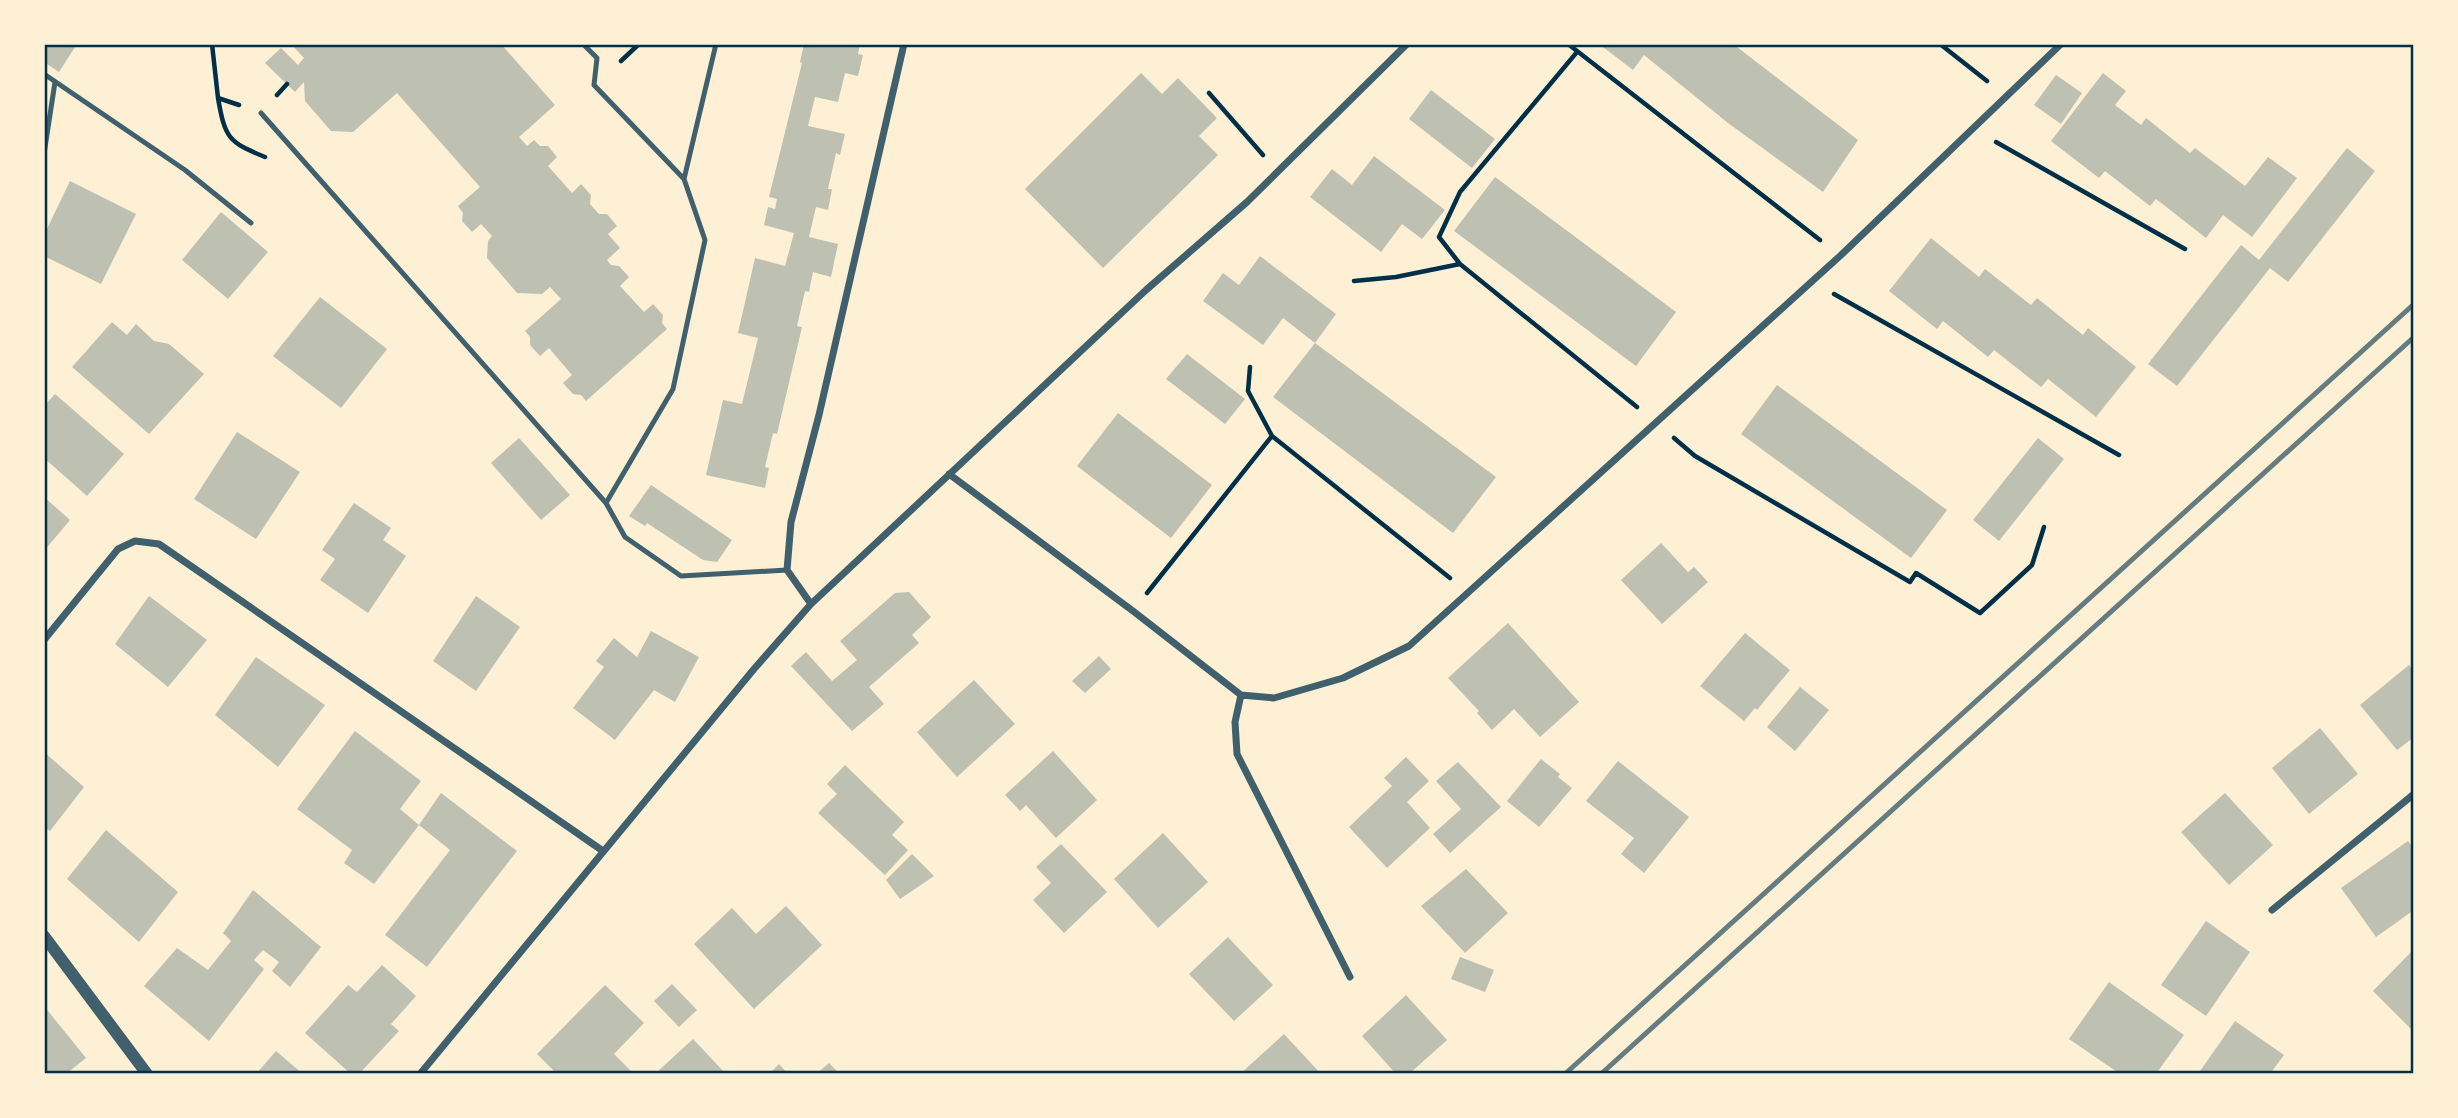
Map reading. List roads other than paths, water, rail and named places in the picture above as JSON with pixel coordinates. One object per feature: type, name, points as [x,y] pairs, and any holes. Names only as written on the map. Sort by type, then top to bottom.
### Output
[{"type":"street","points":[[811,604],[787,570],[791,522],[819,415],[904,44]]},
{"type":"street","points":[[420,1074],[754,669],[811,604],[1146,290],[1247,202],[1407,44]]},
{"type":"street","points":[[949,474],[1241,695],[1274,698],[1343,678],[1409,646],[1840,256],[2061,44]]},
{"type":"street","points":[[44,640],[118,549],[135,541],[159,544],[603,851]]},
{"type":"street","points":[[1241,695],[1235,723],[1237,754],[1350,977]]},
{"type":"street","points":[[2272,910],[2414,794]]},
{"type":"street","points":[[44,936],[147,1074]]},
{"type":"lane","points":[[583,44],[597,58],[594,85],[684,179],[705,240],[673,389],[606,503]]},
{"type":"lane","points":[[684,179],[716,44]]},
{"type":"lane","points":[[44,74],[185,170],[251,223]]},
{"type":"lane","points":[[44,154],[55,82]]},
{"type":"lane","points":[[261,113],[606,503],[625,537],[681,576],[787,570]]},
{"type":"railway","points":[[1565,1074],[2414,304]]},
{"type":"railway","points":[[1601,1074],[2414,337]]}]
